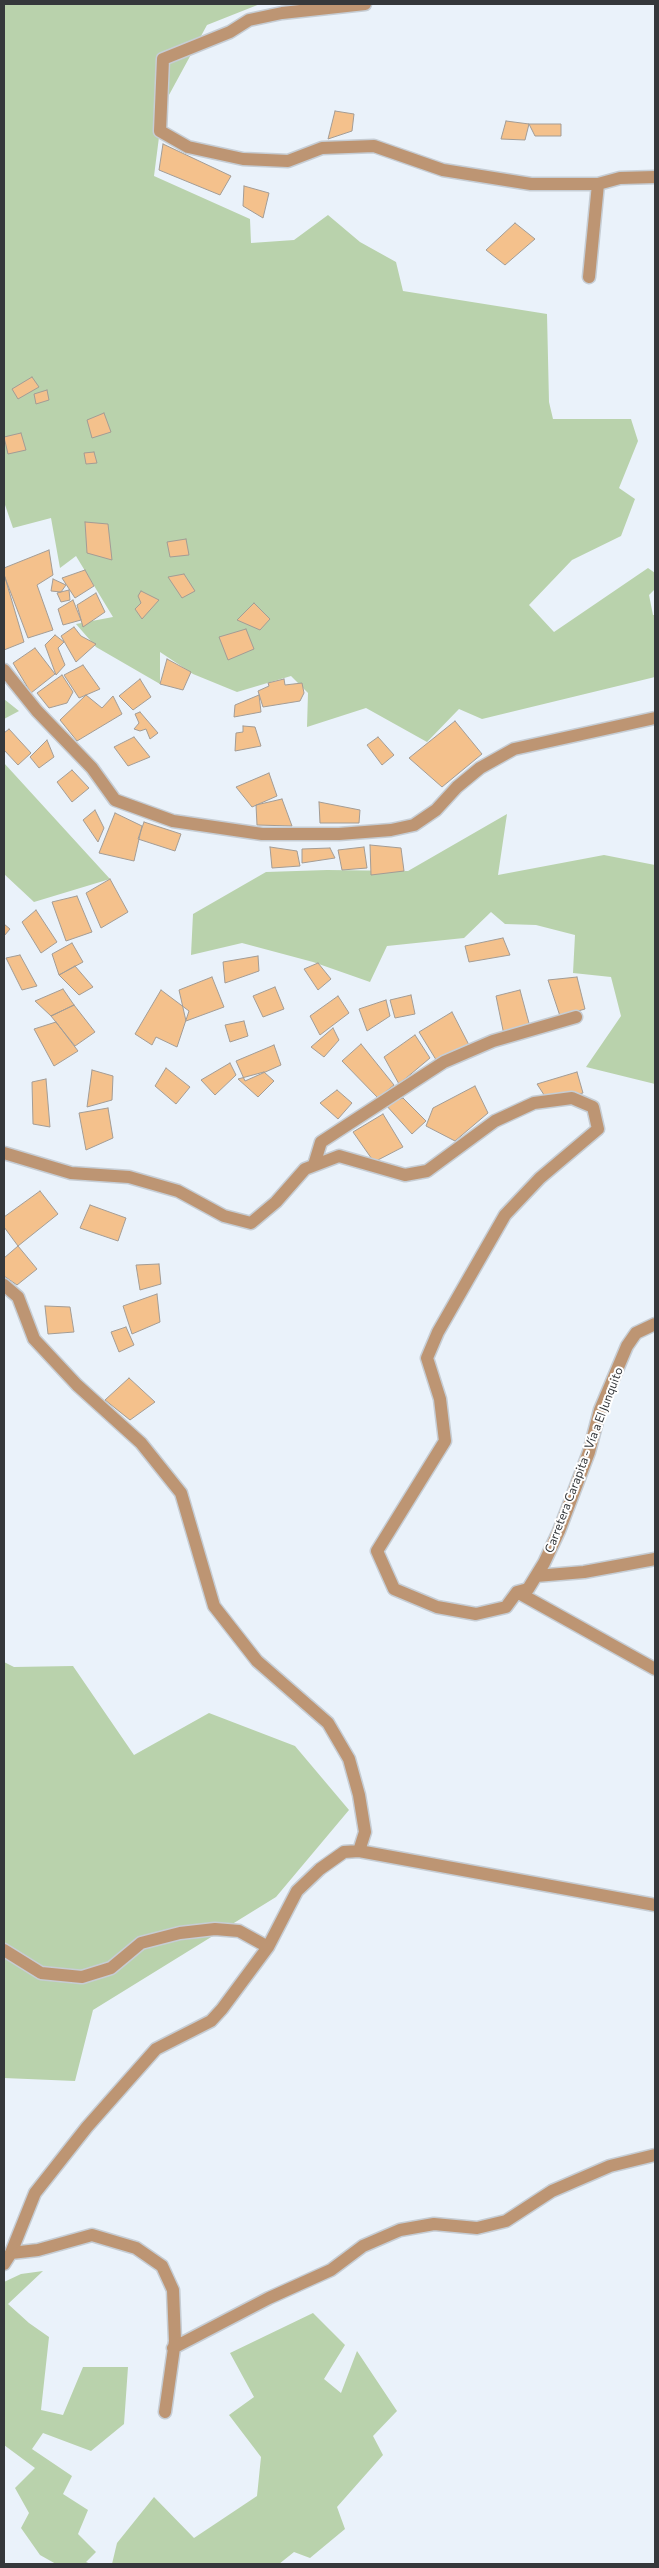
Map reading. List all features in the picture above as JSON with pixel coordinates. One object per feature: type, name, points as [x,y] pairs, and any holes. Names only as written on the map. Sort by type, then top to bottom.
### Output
[{"type":"street","points":[[365,4],[291,12],[249,20],[230,32],[163,59],[160,131],[188,147],[243,159],[288,161],[322,148],[374,146],[443,170],[530,184],[598,184],[620,178],[655,177]]},
{"type":"street","points":[[589,277],[598,184]]},
{"type":"street","points":[[4,670],[37,711],[92,768],[115,800],[174,821],[262,834],[339,834],[391,830],[414,825],[436,810],[457,787],[480,768],[514,749],[655,718]]},
{"type":"street","points":[[314,1166],[321,1142],[444,1062],[493,1041],[576,1017]]},
{"type":"street","name":"Carretera Carapita - Vía a El Junquito","points":[[4,1153],[71,1173],[128,1177],[178,1191],[224,1216],[251,1222],[276,1202],[305,1169],[339,1156],[405,1175],[427,1171],[495,1121],[534,1103],[572,1098],[593,1107],[598,1129],[540,1178],[504,1215],[438,1332],[427,1358],[440,1399],[444,1440],[377,1552],[394,1589],[437,1607],[476,1614],[506,1607],[517,1592],[528,1589],[544,1563],[575,1490],[600,1410],[627,1346],[636,1332],[655,1324]]},
{"type":"street","points":[[4,1285],[18,1297],[34,1339],[77,1385],[141,1443],[181,1493],[214,1606],[257,1661],[328,1723],[349,1759],[360,1795],[365,1832],[359,1851]]},
{"type":"street","points":[[536,1576],[584,1572],[655,1558]]},
{"type":"street","points":[[517,1592],[655,1669]]},
{"type":"street","points":[[4,2264],[11,2253],[35,2193],[87,2127],[156,2049],[211,2020],[222,2009],[268,1947],[296,1891],[320,1869],[344,1852],[359,1851],[655,1905]]},
{"type":"street","points":[[4,1950],[41,1973],[82,1978],[111,1968],[141,1943],[180,1933],[216,1929],[239,1931],[268,1947]]},
{"type":"street","points":[[173,2348],[269,2298],[331,2270],[363,2246],[400,2230],[434,2224],[477,2228],[506,2221],[552,2191],[610,2166],[655,2155]]},
{"type":"street","points":[[11,2253],[38,2250],[92,2235],[136,2248],[162,2266],[173,2290],[173,2348],[165,2412]]},
{"type":"green space","points":[[4,4],[260,4],[207,25],[163,106],[154,176],[250,219],[251,243],[294,240],[328,215],[360,242],[396,262],[403,291],[547,314],[549,402],[553,419],[631,419],[638,441],[619,488],[635,499],[621,536],[572,560],[529,605],[554,632],[648,568],[655,573],[655,589],[649,595],[653,615],[655,615],[655,677],[482,719],[459,709],[427,742],[366,708],[307,727],[308,693],[291,676],[237,692],[193,674],[160,652],[160,684],[96,647],[76,624],[113,617],[76,556],[60,568],[51,518],[13,528],[4,502]]},
{"type":"green space","points":[[4,699],[19,711],[4,719]]},
{"type":"green space","points":[[4,763],[110,879],[34,902],[4,874]]},
{"type":"green space","points":[[507,814],[498,875],[604,855],[655,865],[655,1084],[586,1067],[621,1016],[611,977],[573,973],[575,935],[536,925],[505,924],[491,912],[464,938],[387,946],[370,982],[313,962],[242,943],[191,955],[193,914],[266,872],[327,870],[408,871]]},
{"type":"green space","points":[[4,1662],[14,1667],[73,1666],[134,1755],[209,1713],[295,1746],[349,1810],[276,1897],[93,2010],[75,2081],[4,2078]]},
{"type":"green space","points":[[43,2271],[8,2304],[29,2323],[49,2337],[41,2410],[63,2415],[83,2367],[128,2367],[124,2424],[91,2451],[43,2433],[32,2449],[72,2476],[63,2494],[88,2510],[78,2534],[96,2552],[86,2562],[91,2564],[56,2564],[40,2555],[21,2528],[29,2513],[15,2488],[35,2468],[4,2445],[4,2282],[21,2274]]},
{"type":"green space","points":[[313,2313],[345,2345],[324,2379],[341,2393],[357,2351],[397,2411],[373,2436],[383,2455],[337,2507],[345,2529],[310,2558],[294,2552],[279,2564],[112,2564],[117,2543],[154,2497],[194,2538],[257,2496],[261,2457],[229,2415],[254,2397],[230,2353]]},
{"type":"building","points":[[335,111],[354,114],[352,131],[328,139]]},
{"type":"building","points":[[506,121],[529,124],[525,140],[501,139]]},
{"type":"building","points":[[529,124],[561,124],[561,136],[535,136]]},
{"type":"building","points":[[163,144],[231,176],[220,195],[159,170]]},
{"type":"building","points":[[244,186],[269,193],[263,218],[243,206]]},
{"type":"building","points":[[515,223],[535,239],[505,265],[486,250]]},
{"type":"building","points":[[32,377],[39,387],[18,399],[12,389]]},
{"type":"building","points":[[47,390],[49,400],[36,404],[34,394]]},
{"type":"building","points":[[104,413],[111,432],[92,438],[87,420]]},
{"type":"building","points":[[21,433],[26,450],[8,454],[4,437]]},
{"type":"building","points":[[94,452],[97,463],[86,464],[84,453]]},
{"type":"building","points":[[85,522],[108,524],[112,560],[87,553]]},
{"type":"building","points":[[186,539],[189,555],[170,557],[167,542]]},
{"type":"building","points":[[49,550],[53,575],[37,585],[53,630],[28,638],[4,575],[4,568]]},
{"type":"building","points":[[85,570],[94,586],[75,598],[62,578]]},
{"type":"building","points":[[4,574],[24,642],[4,650]]},
{"type":"building","points":[[184,574],[195,591],[182,598],[168,577]]},
{"type":"building","points":[[53,579],[66,585],[61,592],[51,591]]},
{"type":"building","points":[[69,590],[70,600],[61,602],[57,593]]},
{"type":"building","points":[[141,591],[159,600],[142,619],[135,609],[141,603],[138,596]]},
{"type":"building","points":[[96,593],[105,612],[83,627],[77,605]]},
{"type":"building","points":[[73,600],[81,620],[63,625],[58,609]]},
{"type":"building","points":[[254,603],[270,619],[260,630],[237,620]]},
{"type":"building","points":[[74,627],[81,636],[96,644],[76,662],[61,636]]},
{"type":"building","points":[[246,629],[254,649],[228,660],[219,637]]},
{"type":"building","points":[[55,635],[64,642],[58,648],[65,665],[56,675],[45,645]]},
{"type":"building","points":[[35,648],[55,674],[31,693],[13,663]]},
{"type":"building","points":[[167,659],[191,672],[183,690],[160,684]]},
{"type":"building","points":[[83,665],[100,689],[79,698],[64,675]]},
{"type":"building","points":[[62,675],[73,692],[67,703],[49,708],[37,693]]},
{"type":"building","points":[[140,679],[151,697],[133,710],[119,696]]},
{"type":"building","points":[[284,679],[285,685],[302,683],[304,693],[300,701],[263,707],[258,691],[269,686],[268,683]]},
{"type":"building","points":[[86,695],[102,708],[113,696],[122,714],[77,741],[60,720]]},
{"type":"building","points":[[259,695],[261,712],[234,717],[235,705]]},
{"type":"building","points":[[140,712],[158,733],[150,739],[146,729],[140,731],[134,729],[139,723],[135,714]]},
{"type":"building","points":[[455,721],[482,754],[442,787],[409,758]]},
{"type":"building","points":[[243,726],[255,727],[261,746],[235,751],[236,733],[243,732]]},
{"type":"building","points":[[9,729],[31,753],[18,765],[4,750],[4,733]]},
{"type":"building","points":[[134,737],[150,757],[128,766],[114,747]]},
{"type":"building","points":[[378,737],[394,755],[382,765],[367,745]]},
{"type":"building","points":[[47,740],[54,757],[39,768],[30,757]]},
{"type":"building","points":[[72,770],[89,788],[72,802],[57,782]]},
{"type":"building","points":[[269,773],[277,796],[252,807],[236,787]]},
{"type":"building","points":[[282,799],[292,826],[257,825],[256,805]]},
{"type":"building","points":[[319,802],[360,810],[359,823],[320,823]]},
{"type":"building","points":[[95,810],[104,828],[98,842],[83,820]]},
{"type":"building","points":[[115,813],[142,826],[134,861],[99,853]]},
{"type":"building","points":[[144,822],[181,834],[175,851],[138,839]]},
{"type":"building","points":[[370,845],[401,848],[404,871],[371,875]]},
{"type":"building","points":[[270,847],[297,851],[300,866],[272,868]]},
{"type":"building","points":[[364,847],[367,868],[342,870],[338,850]]},
{"type":"building","points":[[330,848],[335,858],[302,863],[302,849]]},
{"type":"building","points":[[110,879],[128,912],[101,928],[86,893]]},
{"type":"building","points":[[77,896],[92,932],[66,941],[52,902]]},
{"type":"building","points":[[36,910],[57,942],[41,953],[22,922]]},
{"type":"building","points":[[4,924],[10,929],[4,936]]},
{"type":"building","points":[[503,938],[510,955],[469,962],[465,946]]},
{"type":"building","points":[[72,943],[83,962],[59,975],[52,954]]},
{"type":"building","points":[[20,955],[37,986],[22,990],[6,958]]},
{"type":"building","points":[[258,956],[259,971],[225,983],[223,962]]},
{"type":"building","points":[[318,963],[331,979],[318,990],[304,969]]},
{"type":"building","points":[[75,966],[93,987],[79,995],[59,975]]},
{"type":"building","points":[[212,977],[224,1007],[186,1021],[179,990]]},
{"type":"building","points":[[577,977],[585,1009],[560,1016],[548,980]]},
{"type":"building","points":[[275,987],[284,1009],[263,1017],[253,996]]},
{"type":"building","points":[[63,989],[74,1005],[51,1016],[35,1001]]},
{"type":"building","points":[[161,990],[189,1011],[177,1047],[156,1037],[152,1045],[135,1034]]},
{"type":"building","points":[[520,990],[530,1027],[504,1035],[496,996]]},
{"type":"building","points":[[411,995],[415,1014],[395,1018],[390,1000]]},
{"type":"building","points":[[338,996],[349,1013],[320,1035],[310,1016]]},
{"type":"building","points":[[386,1000],[390,1016],[367,1031],[359,1009]]},
{"type":"building","points":[[74,1005],[95,1032],[75,1046],[51,1016]]},
{"type":"building","points":[[452,1012],[469,1045],[438,1063],[419,1032]]},
{"type":"building","points":[[244,1021],[248,1036],[230,1042],[225,1025]]},
{"type":"building","points":[[56,1022],[78,1051],[54,1066],[34,1029]]},
{"type":"building","points":[[333,1028],[339,1040],[324,1057],[311,1047]]},
{"type":"building","points":[[415,1035],[430,1058],[399,1084],[384,1057]]},
{"type":"building","points":[[361,1044],[394,1085],[378,1098],[342,1061]]},
{"type":"building","points":[[274,1045],[281,1065],[245,1081],[236,1061]]},
{"type":"building","points":[[230,1063],[236,1075],[215,1095],[201,1080]]},
{"type":"building","points":[[166,1068],[190,1087],[176,1104],[155,1086]]},
{"type":"building","points":[[92,1070],[113,1076],[112,1100],[87,1107]]},
{"type":"building","points":[[264,1072],[274,1081],[258,1097],[238,1079]]},
{"type":"building","points":[[577,1072],[583,1093],[548,1101],[537,1084]]},
{"type":"building","points":[[46,1079],[50,1127],[33,1124],[32,1082]]},
{"type":"building","points":[[475,1086],[488,1113],[455,1141],[426,1126],[433,1108]]},
{"type":"building","points":[[337,1090],[352,1103],[338,1119],[320,1103]]},
{"type":"building","points":[[403,1098],[426,1121],[412,1134],[385,1104]]},
{"type":"building","points":[[108,1108],[113,1138],[86,1150],[79,1113]]},
{"type":"building","points":[[383,1114],[403,1147],[374,1162],[353,1132]]},
{"type":"building","points":[[40,1191],[58,1214],[18,1246],[4,1227],[4,1217]]},
{"type":"building","points":[[90,1205],[126,1218],[118,1241],[80,1228]]},
{"type":"building","points":[[18,1246],[37,1269],[17,1285],[4,1276],[4,1258]]},
{"type":"building","points":[[159,1264],[161,1284],[140,1290],[136,1265]]},
{"type":"building","points":[[157,1294],[160,1322],[132,1334],[123,1306]]},
{"type":"building","points":[[45,1306],[70,1307],[74,1332],[48,1334]]},
{"type":"building","points":[[126,1327],[134,1345],[119,1352],[111,1332]]},
{"type":"building","points":[[129,1378],[155,1402],[130,1420],[105,1400]]}]
